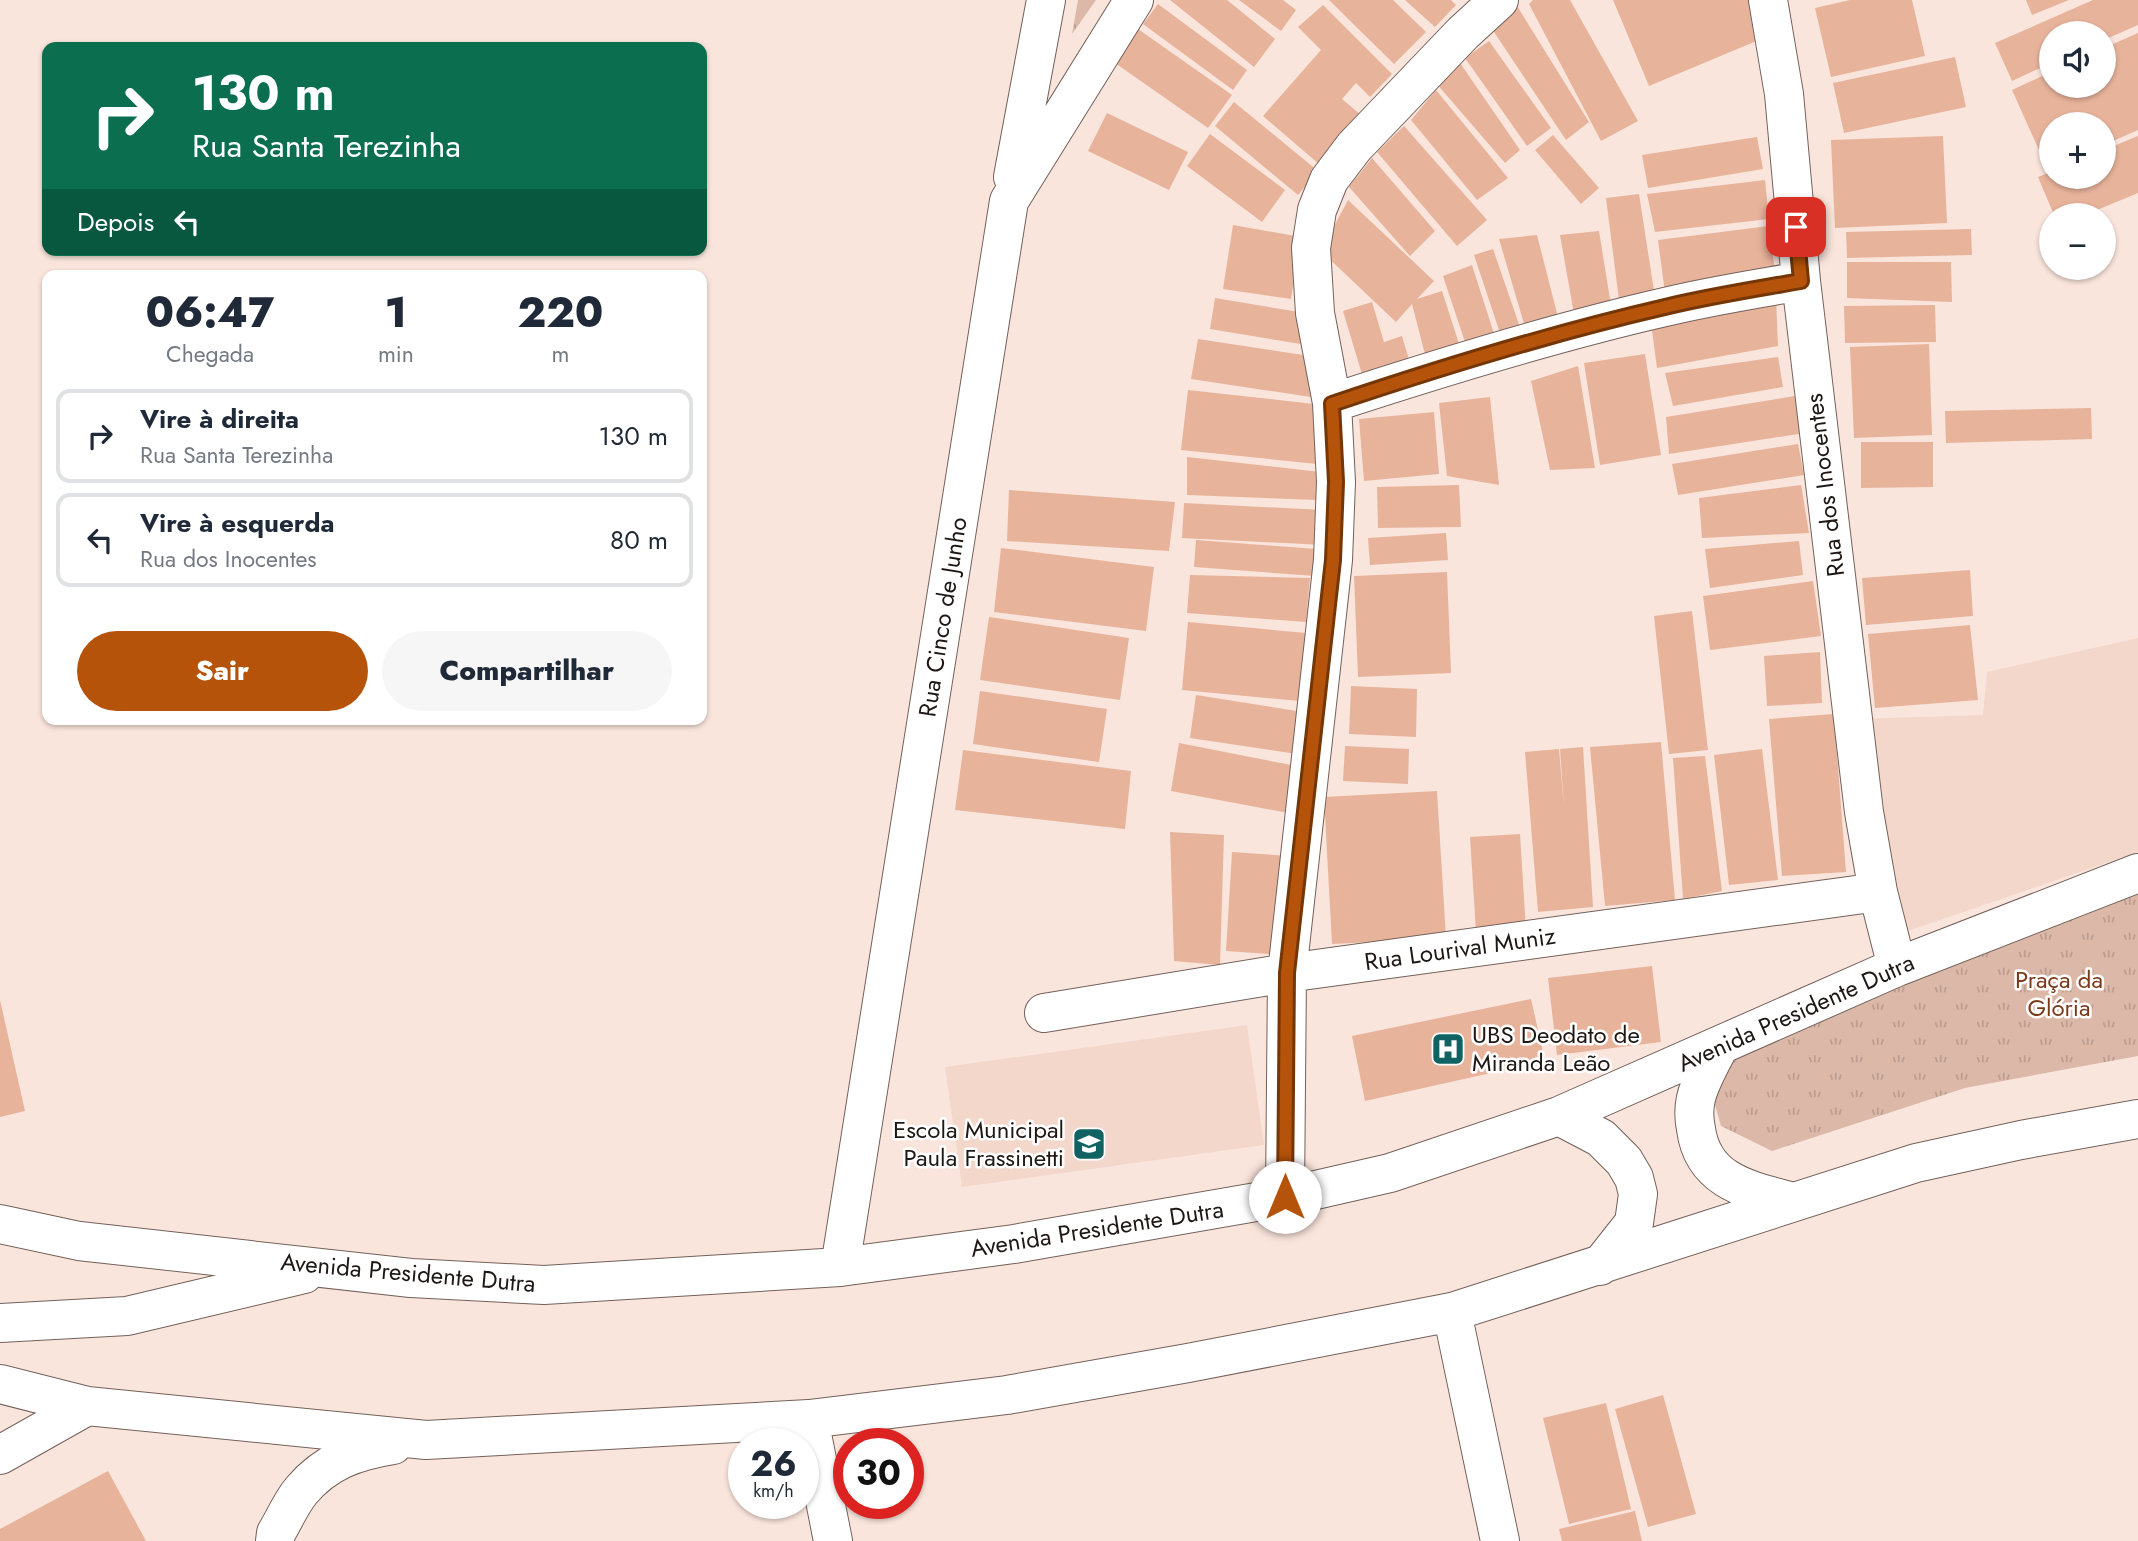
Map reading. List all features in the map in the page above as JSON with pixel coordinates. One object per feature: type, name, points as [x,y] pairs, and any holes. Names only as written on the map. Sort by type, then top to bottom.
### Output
[{"type":"street","points":[[1009,201],[1046,0]]},
{"type":"street","name":"Rua Cinco de Junho","points":[[840,1267],[1009,201],[1134,0]]},
{"type":"street","points":[[1285,1197],[1287,973],[1333,560],[1336,482],[1332,404],[1315,313],[1311,248],[1317,210],[1329,180],[1354,147],[1499,0]]},
{"type":"street","name":"Rua dos Inocentes","points":[[1768,0],[1783,94],[1801,281],[1864,812],[1878,892],[1897,967]]},
{"type":"street","points":[[1332,404],[1537,339],[1667,306],[1801,281]]},
{"type":"street","name":"Avenida Presidente Dutra","points":[[0,1224],[79,1241],[411,1278],[544,1285],[840,1267],[1014,1244],[1285,1197],[1390,1173],[1559,1116],[1897,967],[2138,873]]},
{"type":"street","name":"Rua Lourival Muniz","points":[[1044,1013],[1287,973],[1878,892]]},
{"type":"street","points":[[1719,1047],[1699,1087],[1693,1114],[1705,1159],[1723,1177],[1746,1189],[1793,1202]]},
{"type":"street","points":[[1559,1116],[1601,1138],[1623,1161],[1634,1178],[1638,1194],[1634,1223],[1600,1266]]},
{"type":"street","points":[[275,1541],[276,1534],[301,1491],[329,1465],[362,1450],[426,1440],[809,1419],[1007,1395],[1201,1360],[1452,1312],[1916,1163],[2021,1140],[2138,1119]]},
{"type":"street","points":[[0,1324],[127,1316],[266,1285],[327,1268]]},
{"type":"street","points":[[1452,1312],[1500,1541]]},
{"type":"street","points":[[0,1384],[87,1406],[426,1440]]},
{"type":"street","points":[[0,1455],[87,1406]]},
{"type":"street","points":[[809,1419],[833,1541]]},
{"type":"shaded area","points":[[2138,638],[2138,852],[1908,931],[1859,719],[1983,715],[1987,672]]},
{"type":"shaded area","points":[[1247,1025],[1264,1145],[962,1187],[945,1067]]},
{"type":"green space","points":[[1078,0],[1096,0],[1072,34]]},
{"type":"green space","name":"Praça da Glória","points":[[2138,889],[2138,1056],[1965,1088],[1772,1151],[1721,1126],[1711,1091],[1735,1049]]},
{"type":"building","points":[[1170,0],[1227,0],[1275,39],[1254,67]]},
{"type":"building","points":[[1239,0],[1283,0],[1296,10],[1281,31]]},
{"type":"building","points":[[1329,0],[1393,0],[1426,32],[1394,64]]},
{"type":"building","points":[[1405,0],[1451,0],[1456,5],[1435,27]]},
{"type":"building","points":[[1533,0],[1570,0],[1638,121],[1601,141],[1529,4]]},
{"type":"building","points":[[1613,0],[1750,0],[1766,37],[1649,86]]},
{"type":"building","points":[[1850,0],[1912,0],[1925,56],[1831,77],[1815,8]]},
{"type":"building","points":[[2026,0],[2069,0],[2032,15]]},
{"type":"building","points":[[2093,0],[2138,0],[2138,25],[2116,35],[2116,21],[2045,21]]},
{"type":"building","points":[[1158,4],[1247,70],[1233,90],[1143,24]]},
{"type":"building","points":[[1323,5],[1392,74],[1370,97],[1356,83],[1342,99],[1361,115],[1319,164],[1263,116],[1321,50],[1298,27]]},
{"type":"building","points":[[1517,6],[1589,122],[1566,140],[1490,26]]},
{"type":"building","points":[[2039,24],[2039,69],[2012,81],[1995,43]]},
{"type":"building","points":[[1138,29],[1232,95],[1208,128],[1115,63]]},
{"type":"building","points":[[2138,33],[2138,130],[2116,140],[2116,112],[2039,112],[2039,150],[2012,90],[2039,78],[2039,98],[2116,98],[2116,43]]},
{"type":"building","points":[[1489,41],[1551,128],[1527,146],[1465,58]]},
{"type":"building","points":[[1955,57],[1966,107],[1844,133],[1833,83]]},
{"type":"building","points":[[1458,60],[1520,150],[1505,163],[1436,83]]},
{"type":"building","points":[[1436,90],[1508,178],[1477,200],[1411,120]]},
{"type":"building","points":[[1234,102],[1318,171],[1298,195],[1215,126]]},
{"type":"building","points":[[1107,113],[1188,152],[1169,190],[1088,151]]},
{"type":"building","points":[[1404,126],[1487,220],[1457,246],[1377,152]]},
{"type":"building","points":[[1210,134],[1285,190],[1262,222],[1187,166]]},
{"type":"building","points":[[1553,135],[1599,188],[1581,204],[1535,150]]},
{"type":"building","points":[[1943,136],[1947,223],[1835,228],[1831,140]]},
{"type":"building","points":[[2138,136],[2138,193],[2114,203],[2049,203],[2043,189],[2116,189],[2116,145]]},
{"type":"building","points":[[1757,137],[1763,169],[1648,188],[1642,155]]},
{"type":"building","points":[[1372,158],[1435,231],[1410,256],[1349,187]]},
{"type":"building","points":[[1765,180],[1769,219],[1655,232],[1647,194]]},
{"type":"building","points":[[1639,194],[1654,291],[1619,300],[1606,198]]},
{"type":"building","points":[[1348,200],[1434,281],[1417,299],[1442,291],[1462,353],[1427,362],[1412,304],[1396,322],[1321,251]]},
{"type":"building","points":[[1233,225],[1301,237],[1291,299],[1223,289]]},
{"type":"building","points":[[1769,226],[1776,279],[1665,293],[1658,240]]},
{"type":"building","points":[[1971,229],[1972,255],[1847,258],[1846,232]]},
{"type":"building","points":[[1599,231],[1611,305],[1574,314],[1560,235]]},
{"type":"building","points":[[1537,235],[1560,325],[1527,334],[1499,239]]},
{"type":"building","points":[[1493,249],[1523,336],[1503,342],[1474,255]]},
{"type":"building","points":[[1847,262],[1951,262],[1952,302],[1847,298]]},
{"type":"building","points":[[1472,265],[1496,340],[1467,348],[1443,276]]},
{"type":"building","points":[[1776,297],[1778,346],[1657,368],[1651,323]]},
{"type":"building","points":[[1215,298],[1305,313],[1313,346],[1210,329]]},
{"type":"building","points":[[1372,302],[1384,342],[1402,336],[1411,366],[1364,381],[1343,311]]},
{"type":"building","points":[[1935,305],[1936,342],[1845,343],[1844,306]]},
{"type":"building","points":[[1198,339],[1317,357],[1311,397],[1191,379]]},
{"type":"building","points":[[1929,344],[1932,435],[1854,438],[1850,347]]},
{"type":"building","points":[[1645,354],[1661,455],[1600,465],[1584,363]]},
{"type":"building","points":[[1778,357],[1783,387],[1673,406],[1665,373]]},
{"type":"building","points":[[1578,366],[1595,468],[1550,470],[1531,381]]},
{"type":"building","points":[[1188,390],[1323,405],[1317,464],[1181,450]]},
{"type":"building","points":[[1801,395],[1805,433],[1669,454],[1666,417]]},
{"type":"building","points":[[1490,397],[1499,485],[1447,476],[1439,403]]},
{"type":"building","points":[[2091,408],[2092,439],[1946,443],[1945,411]]},
{"type":"building","points":[[1434,412],[1439,474],[1364,481],[1359,419]]},
{"type":"building","points":[[1861,442],[1933,442],[1933,487],[1861,488]]},
{"type":"building","points":[[1798,444],[1804,475],[1678,495],[1672,464]]},
{"type":"building","points":[[1187,457],[1320,472],[1317,500],[1187,495]]},
{"type":"building","points":[[1459,485],[1461,527],[1378,528],[1377,487]]},
{"type":"building","points":[[1801,485],[1809,533],[1702,538],[1699,498]]},
{"type":"building","points":[[1009,490],[1175,502],[1169,551],[1007,541]]},
{"type":"building","points":[[1184,503],[1324,510],[1323,545],[1182,538]]},
{"type":"building","points":[[1446,533],[1448,560],[1370,565],[1368,538]]},
{"type":"building","points":[[1196,540],[1317,549],[1315,576],[1194,567]]},
{"type":"building","points":[[1799,541],[1803,575],[1710,588],[1705,549]]},
{"type":"building","points":[[1001,548],[1154,567],[1146,631],[994,612]]},
{"type":"building","points":[[1970,570],[1973,616],[1866,625],[1862,578]]},
{"type":"building","points":[[1447,572],[1451,673],[1358,677],[1354,576]]},
{"type":"building","points":[[1190,575],[1310,578],[1306,622],[1187,613]]},
{"type":"building","points":[[1813,581],[1821,636],[1710,650],[1703,596]]},
{"type":"building","points":[[1692,611],[1708,750],[1669,754],[1654,616]]},
{"type":"building","points":[[989,617],[1129,638],[1120,700],[980,680]]},
{"type":"building","points":[[1188,622],[1306,633],[1300,701],[1182,690]]},
{"type":"building","points":[[1970,625],[1978,700],[1875,708],[1868,634]]},
{"type":"building","points":[[1820,652],[1822,703],[1767,706],[1764,656]]},
{"type":"building","points":[[1351,686],[1417,689],[1416,737],[1349,734]]},
{"type":"building","points":[[980,691],[1107,709],[1099,762],[973,744]]},
{"type":"building","points":[[1196,695],[1303,712],[1297,754],[1190,738]]},
{"type":"building","points":[[1834,714],[1846,872],[1782,876],[1769,719]]},
{"type":"building","points":[[1661,742],[1675,900],[1605,906],[1590,747]]},
{"type":"building","points":[[1179,743],[1296,766],[1288,813],[1171,791]]},
{"type":"building","points":[[1345,746],[1409,749],[1408,784],[1343,781]]},
{"type":"building","points":[[1583,747],[1593,907],[1538,912],[1525,752],[1559,749],[1564,807],[1560,749]]},
{"type":"building","points":[[1762,749],[1778,880],[1729,885],[1714,755]]},
{"type":"building","points":[[963,750],[1131,771],[1125,829],[955,810]]},
{"type":"building","points":[[1705,756],[1722,891],[1683,899],[1673,758]]},
{"type":"building","points":[[1437,791],[1446,938],[1332,944],[1324,797]]},
{"type":"building","points":[[1170,832],[1224,835],[1220,965],[1174,961]]},
{"type":"building","points":[[1520,834],[1526,930],[1476,932],[1470,837]]},
{"type":"building","points":[[1232,852],[1289,856],[1283,955],[1226,951]]},
{"type":"building","points":[[1652,966],[1661,1042],[1557,1055],[1548,978]]},
{"type":"building","name":"UBS Deodato de Miranda Leão","points":[[1531,999],[1545,1061],[1365,1101],[1352,1036]]},
{"type":"building","points":[[0,1000],[25,1111],[0,1117]]},
{"type":"building","points":[[1663,1395],[1696,1514],[1648,1527],[1615,1409]]},
{"type":"building","points":[[1606,1403],[1631,1509],[1569,1524],[1543,1418]]},
{"type":"building","points":[[108,1471],[146,1541],[0,1541],[0,1529]]},
{"type":"building","points":[[1635,1511],[1642,1541],[1562,1541],[1559,1529]]},
{"type":"place","name":"UBS Deodato de Miranda Leão","points":[[1448,1049]]},
{"type":"place","name":"Escola Municipal Paula Frassinetti","points":[[1089,1144]]},
{"type":"route","points":[[1285,1197],[1287,973],[1333,560],[1336,482],[1332,404],[1537,339],[1667,306],[1801,281],[1796,227]]}]
